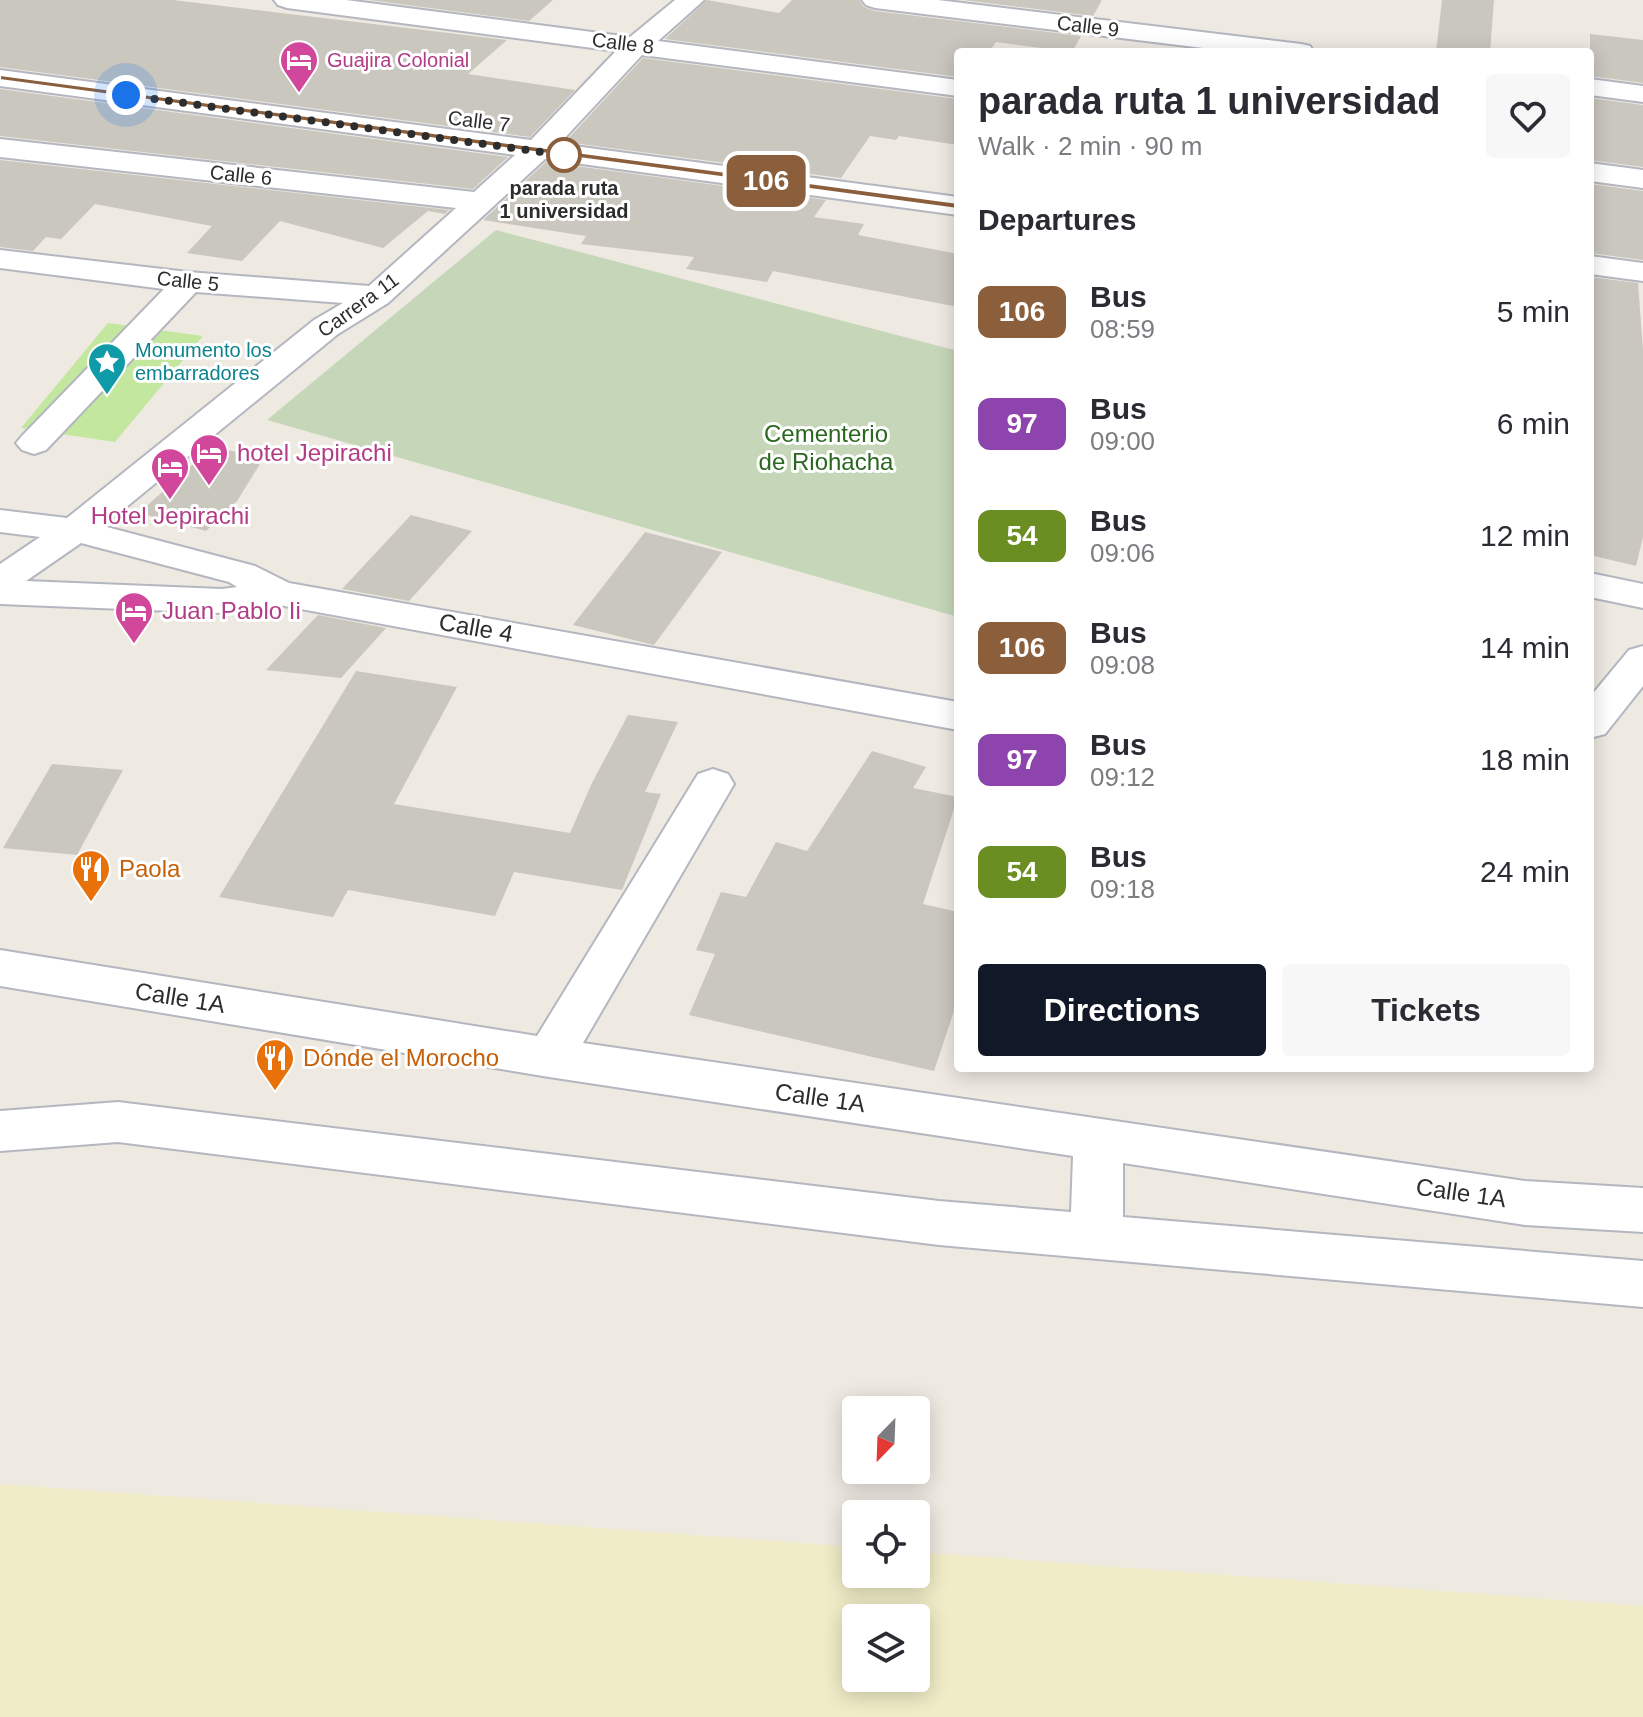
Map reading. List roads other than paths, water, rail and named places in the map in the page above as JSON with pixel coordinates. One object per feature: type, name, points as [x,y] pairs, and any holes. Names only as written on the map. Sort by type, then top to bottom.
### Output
[{"type":"street","name":"Calle 8","points":[[287,0],[954,87]]},
{"type":"street","name":"Carrera 11","points":[[0,581],[75,530],[326,327],[377,296],[482,202],[636,45],[691,0]]},
{"type":"street","name":"Calle 9","points":[[875,0],[1268,48]]},
{"type":"street","name":"Calle 7","points":[[0,61],[954,205]]},
{"type":"street","name":"Calle 7","points":[[0,78],[544,141],[954,183]]},
{"type":"street","points":[[1594,88],[1643,94]]},
{"type":"street","name":"Calle 6","points":[[0,148],[482,202]]},
{"type":"street","points":[[1594,173],[1643,179]]},
{"type":"street","name":"Calle 5","points":[[0,259],[188,282],[377,296]]},
{"type":"street","points":[[1594,266],[1643,272]]},
{"type":"street","points":[[34,443],[188,282]]},
{"type":"street","points":[[1594,288],[1643,294]]},
{"type":"street","name":"Calle 4","points":[[0,521],[75,530],[242,574],[279,593],[954,715]]},
{"type":"street","points":[[1594,586],[1643,596]]},
{"type":"street","points":[[0,592],[222,601],[279,593]]},
{"type":"street","points":[[1594,719],[1643,659]]},
{"type":"street","points":[[549,1058],[713,784]]},
{"type":"street","name":"Calle 1A","points":[[0,968],[549,1058],[1525,1203],[1643,1210]]},
{"type":"street","points":[[0,1131],[118,1122],[939,1223],[1643,1284]]},
{"type":"street","points":[[1097,1237],[1098,1139]]},
{"type":"place","name":"Guajira Colonial","points":[[299,94]]},
{"type":"place","name":"parada ruta 1 universidad","points":[[564,155]]},
{"type":"place","name":"Monumento los embarradores","points":[[107,396]]},
{"type":"place","name":"hotel Jepirachi","points":[[209,487]]},
{"type":"place","name":"Hotel Jepirachi","points":[[170,501]]},
{"type":"place","name":"Juan Pablo Ii","points":[[134,645]]},
{"type":"place","name":"Paola","points":[[91,903]]},
{"type":"place","name":"Dónde el Morocho","points":[[275,1092]]},
{"type":"park label","name":"Cementerio de Riohacha","points":[[826,448]]}]
